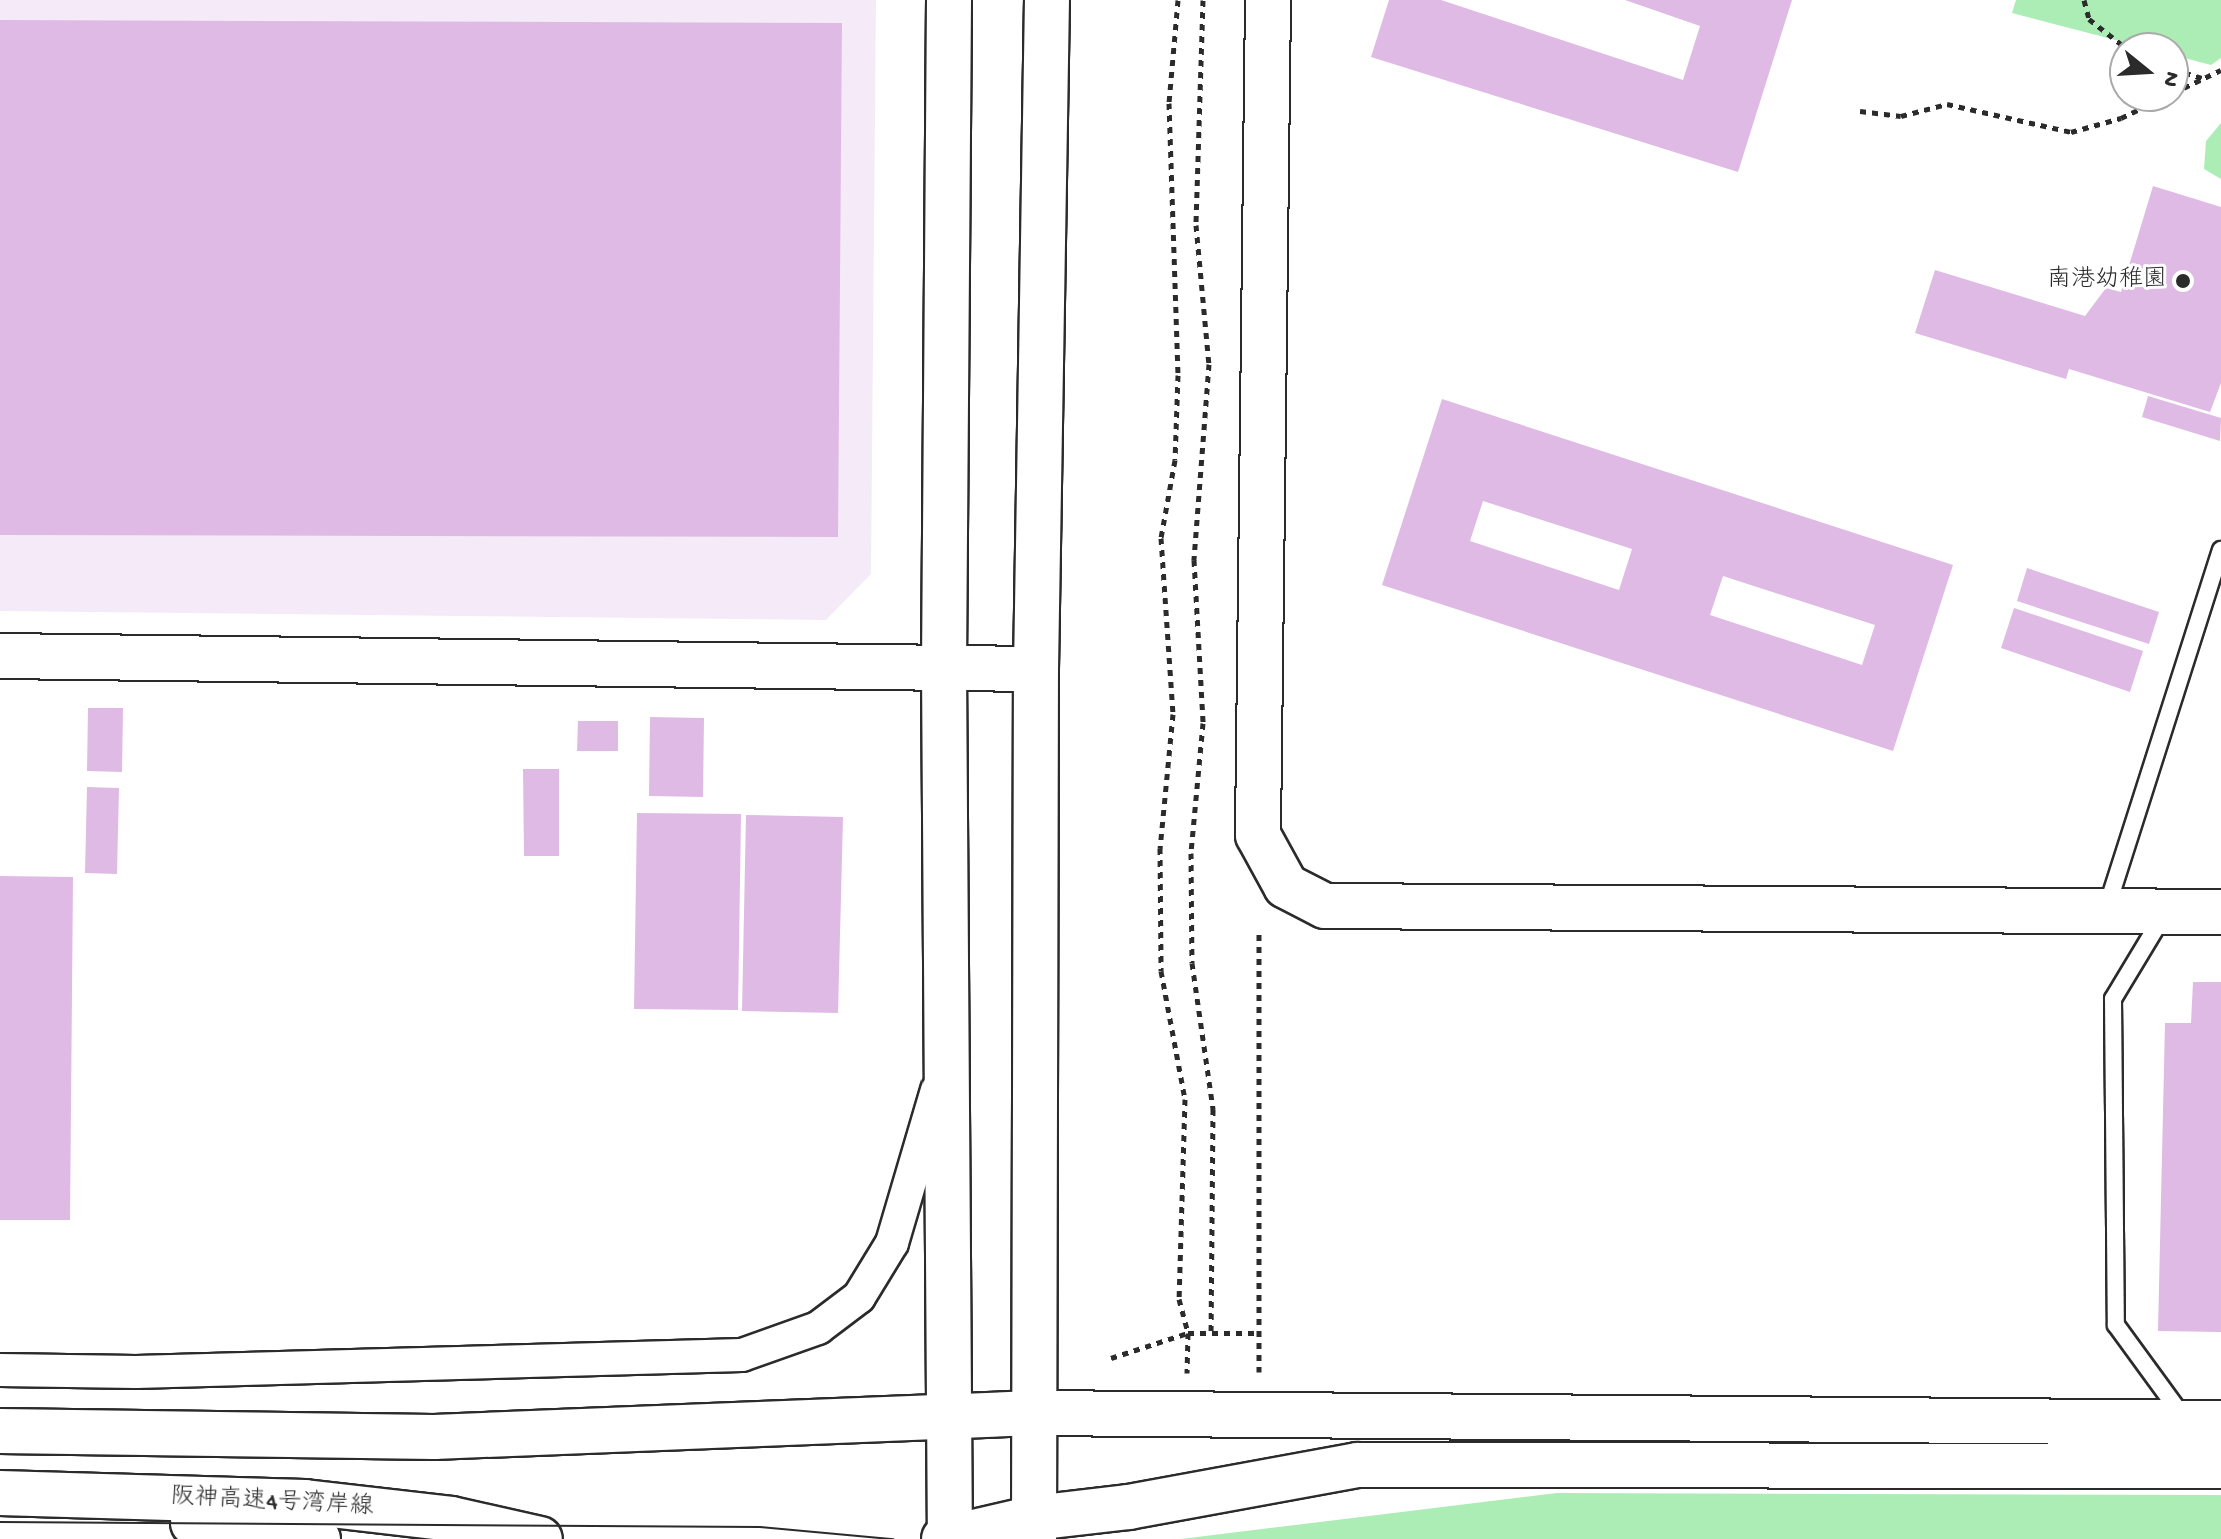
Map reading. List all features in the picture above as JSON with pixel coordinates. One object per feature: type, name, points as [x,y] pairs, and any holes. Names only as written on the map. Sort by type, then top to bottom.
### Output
[{"type":"main road","points":[[949,0],[944,668],[948,1538],[1034,1528],[1129,1507],[1357,1465],[2221,1466]]},
{"type":"main road","points":[[1034,1528],[1036,669],[1047,0]]},
{"type":"main road","points":[[1268,0],[1258,835],[1286,886],[1325,906],[2221,912]]},
{"type":"main road","points":[[0,656],[1036,669]]},
{"type":"main road","points":[[0,1431],[434,1437],[1033,1413],[2204,1423]]},
{"type":"main road","name":"阪神高速4号湾岸線","points":[[0,1493],[305,1502],[438,1517],[540,1539]]},
{"type":"main road","points":[[0,1501],[318,1539]]},
{"type":"street","points":[[0,1370],[136,1372],[742,1355],[818,1328],[859,1297],[892,1243],[945,1063]]},
{"type":"lane","points":[[2106,910],[2221,550]]},
{"type":"lane","points":[[2166,911],[2113,999],[2116,1325],[2204,1423]]},
{"type":"path","points":[[1178,0],[1169,103],[1178,375],[1175,460],[1161,538],[1173,714],[1160,848],[1161,971],[1185,1099],[1179,1299],[1188,1333],[1187,1379]]},
{"type":"path","points":[[1203,0],[1196,101],[1196,225],[1209,364],[1194,560],[1203,723],[1191,853],[1192,963],[1213,1109],[1211,1332]]},
{"type":"path","points":[[2084,0],[2089,19],[2109,35]]},
{"type":"path","points":[[2189,85],[2221,70]]},
{"type":"path","points":[[2189,74],[2203,78]]},
{"type":"path","points":[[1860,111],[1901,116],[1947,104],[2071,132],[2134,112]]},
{"type":"path","points":[[1259,930],[1259,1377]]},
{"type":"path","points":[[1111,1358],[1188,1333],[1259,1333]]},
{"type":"shaded area","points":[[0,0],[876,0],[871,574],[826,620],[0,611]]},
{"type":"green space","points":[[2016,0],[2221,0],[2221,58],[2211,65],[2189,59],[2189,32],[2109,32],[2109,38],[2012,13]]},
{"type":"green space","points":[[2221,123],[2221,179],[2204,169],[2206,141]]},
{"type":"green space","points":[[1557,1493],[2221,1495],[2221,1539],[1181,1539]]},
{"type":"building","points":[[1389,0],[1441,0],[1683,80],[1700,26],[1625,0],[1792,0],[1738,172],[1371,57]]},
{"type":"building","points":[[0,20],[842,23],[838,537],[0,535]]},
{"type":"building","points":[[2153,186],[2221,207],[2221,383],[2210,412],[2069,369],[2066,379],[1915,333],[1935,270],[2085,316],[2106,288],[2121,292]]},
{"type":"building","points":[[2148,396],[2221,418],[2220,441],[2142,417]]},
{"type":"building","points":[[1442,399],[1953,565],[1893,751],[1382,585]],"holes":[[[1483,501],[1632,549],[1619,590],[1470,541]],[[1723,576],[1875,625],[1862,665],[1710,615]]]},
{"type":"building","points":[[2027,568],[2159,612],[2149,644],[2017,601]]},
{"type":"building","points":[[2014,608],[2143,651],[2130,692],[2001,648]]},
{"type":"building","points":[[88,708],[123,708],[122,772],[87,771]]},
{"type":"building","points":[[650,717],[704,718],[703,797],[649,796]]},
{"type":"building","points":[[578,721],[618,721],[618,751],[577,751]]},
{"type":"building","points":[[523,769],[559,769],[559,856],[524,856]]},
{"type":"building","points":[[87,787],[119,788],[117,874],[85,873]]},
{"type":"building","points":[[637,813],[741,814],[738,1010],[634,1009]]},
{"type":"building","points":[[746,815],[843,817],[838,1013],[742,1011]]},
{"type":"building","points":[[0,876],[73,877],[70,1220],[0,1220]]},
{"type":"building","points":[[2193,982],[2221,982],[2221,1332],[2158,1331],[2165,1023],[2191,1023]]},
{"type":"tram line","points":[[0,1522],[760,1527],[893,1539]]},
{"type":"place","name":"南港幼稚園","points":[[2183,281]]}]
